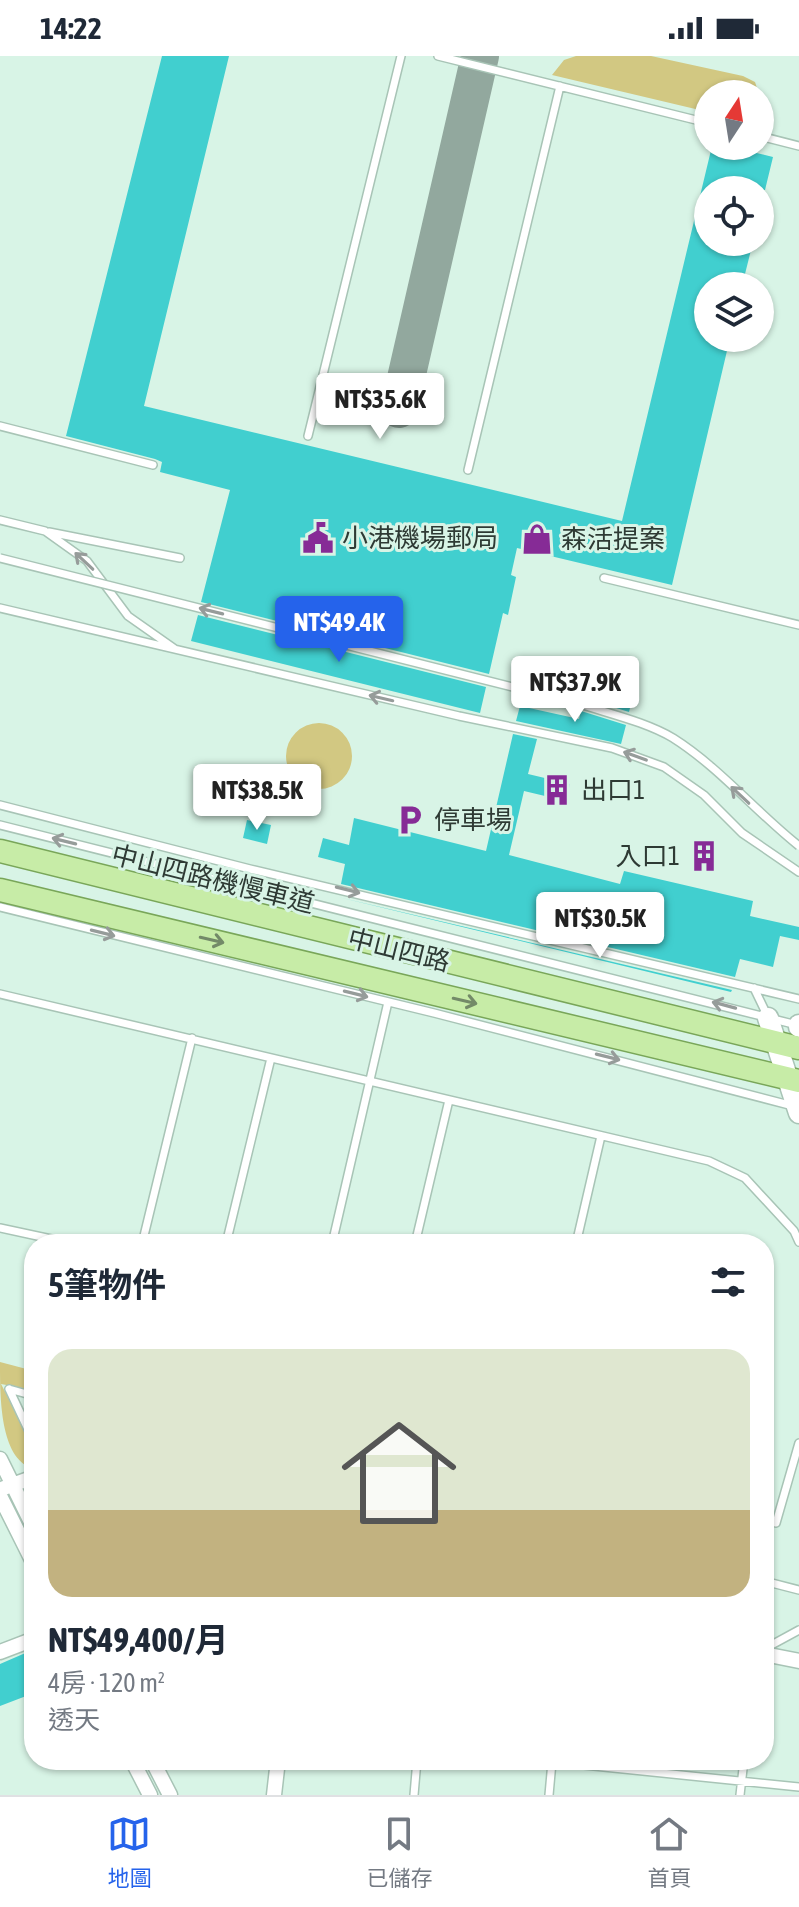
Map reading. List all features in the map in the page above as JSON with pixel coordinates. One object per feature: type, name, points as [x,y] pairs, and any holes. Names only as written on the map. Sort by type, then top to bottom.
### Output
[{"type":"main road","name":"中山四路","points":[[0,851],[799,1048]]},
{"type":"main road","name":"中山四路","points":[[0,890],[793,1080]]},
{"type":"street","points":[[768,1018],[775,1043],[793,1080],[798,1109]]},
{"type":"street","points":[[0,1459],[5,1518],[24,1548]]},
{"type":"street","points":[[4,1490],[24,1481]]},
{"type":"street","points":[[4,1490],[24,1508]]},
{"type":"street","points":[[5,1518],[24,1509]]},
{"type":"street","points":[[0,1652],[24,1643]]},
{"type":"street","points":[[774,1655],[799,1661]]},
{"type":"street","points":[[137,1770],[150,1795]]},
{"type":"street","points":[[157,1770],[170,1795]]},
{"type":"street","points":[[274,1795],[277,1770]]},
{"type":"lane","points":[[308,436],[401,56]]},
{"type":"lane","points":[[438,56],[694,120]]},
{"type":"lane","points":[[468,470],[560,86]]},
{"type":"lane","points":[[774,140],[799,146]]},
{"type":"lane","points":[[0,426],[153,465]]},
{"type":"lane","points":[[0,520],[180,558]]},
{"type":"lane","points":[[45,531],[87,561],[128,616],[180,652]]},
{"type":"lane","points":[[0,558],[580,704],[649,728],[670,736],[691,751],[796,846]]},
{"type":"lane","points":[[604,578],[799,625]]},
{"type":"lane","points":[[0,608],[459,716],[612,748],[664,767],[704,795],[742,833],[799,872]]},
{"type":"lane","points":[[0,805],[250,869],[799,999]]},
{"type":"lane","name":"中山四路機慢車道","points":[[0,825],[799,1026]]},
{"type":"lane","points":[[0,907],[388,1002],[798,1109]]},
{"type":"lane","points":[[754,988],[768,1018]]},
{"type":"lane","points":[[0,994],[709,1161],[745,1178],[794,1231],[799,1242]]},
{"type":"lane","points":[[334,1234],[388,1002]]},
{"type":"lane","points":[[144,1234],[192,1038]]},
{"type":"lane","points":[[228,1234],[271,1058]]},
{"type":"lane","points":[[417,1234],[449,1100]]},
{"type":"lane","points":[[578,1234],[601,1136]]},
{"type":"lane","points":[[0,1228],[28,1234]]},
{"type":"lane","points":[[24,1393],[9,1389],[24,1421]]},
{"type":"lane","points":[[774,1522],[799,1443]]},
{"type":"lane","points":[[774,1584],[799,1590]]},
{"type":"lane","points":[[774,1646],[799,1630]]},
{"type":"lane","points":[[414,1795],[416,1770]]},
{"type":"lane","points":[[549,1795],[551,1770]]},
{"type":"lane","points":[[628,1770],[799,1787]]},
{"type":"lane","points":[[740,1795],[743,1770]]},
{"type":"shaded area","points":[[576,56],[651,56],[751,80],[694,80],[694,109],[552,75],[564,60]]},
{"type":"shaded area","points":[[312,723],[326,723],[338,728],[347,737],[352,756],[350,769],[343,780],[326,789],[312,789],[300,784],[291,775],[286,763],[286,749],[291,737],[300,728]]},
{"type":"shaded area","points":[[0,1362],[24,1368],[24,1388],[1,1384],[24,1428],[24,1464],[8,1439],[2,1408]]},
{"type":"building","points":[[162,56],[229,56],[144,406],[622,521],[694,221],[694,256],[750,256],[746,272],[694,272],[694,352],[727,352],[672,585],[517,548],[511,575],[516,577],[508,615],[503,613],[489,674],[201,602],[230,490],[160,472],[162,462],[155,459],[66,436]]},
{"type":"building","points":[[709,160],[772,160],[768,176],[705,176]]},
{"type":"building","points":[[198,615],[486,687],[480,713],[191,641]]},
{"type":"building","points":[[591,666],[637,679],[629,712],[584,698]]},
{"type":"building","points":[[520,706],[579,719],[581,711],[626,725],[621,744],[516,721]]},
{"type":"building","points":[[513,734],[537,739],[528,774],[570,784],[566,801],[524,791],[509,855],[620,884],[624,871],[753,901],[750,916],[799,927],[799,940],[780,936],[773,967],[740,959],[735,977],[341,884],[345,864],[318,857],[323,838],[349,845],[354,818],[486,851]]},
{"type":"building","points":[[247,820],[271,825],[267,844],[243,838]]},
{"type":"building","name":"入口1","points":[[696,844],[715,848],[711,868],[692,864]]},
{"type":"building","points":[[338,897],[732,990],[731,992]]},
{"type":"building","points":[[24,1654],[24,1697],[0,1706],[0,1664]]},
{"type":"taxiway","points":[[399,409],[480,56]]},
{"type":"place","name":"小港機場郵局","points":[[318,538]]},
{"type":"place","name":"森活提案","points":[[537,539]]},
{"type":"place","name":"出口1","points":[[557,790]]},
{"type":"place","name":"停車場","points":[[410,820]]},
{"type":"place","name":"入口1","points":[[704,856]]}]
